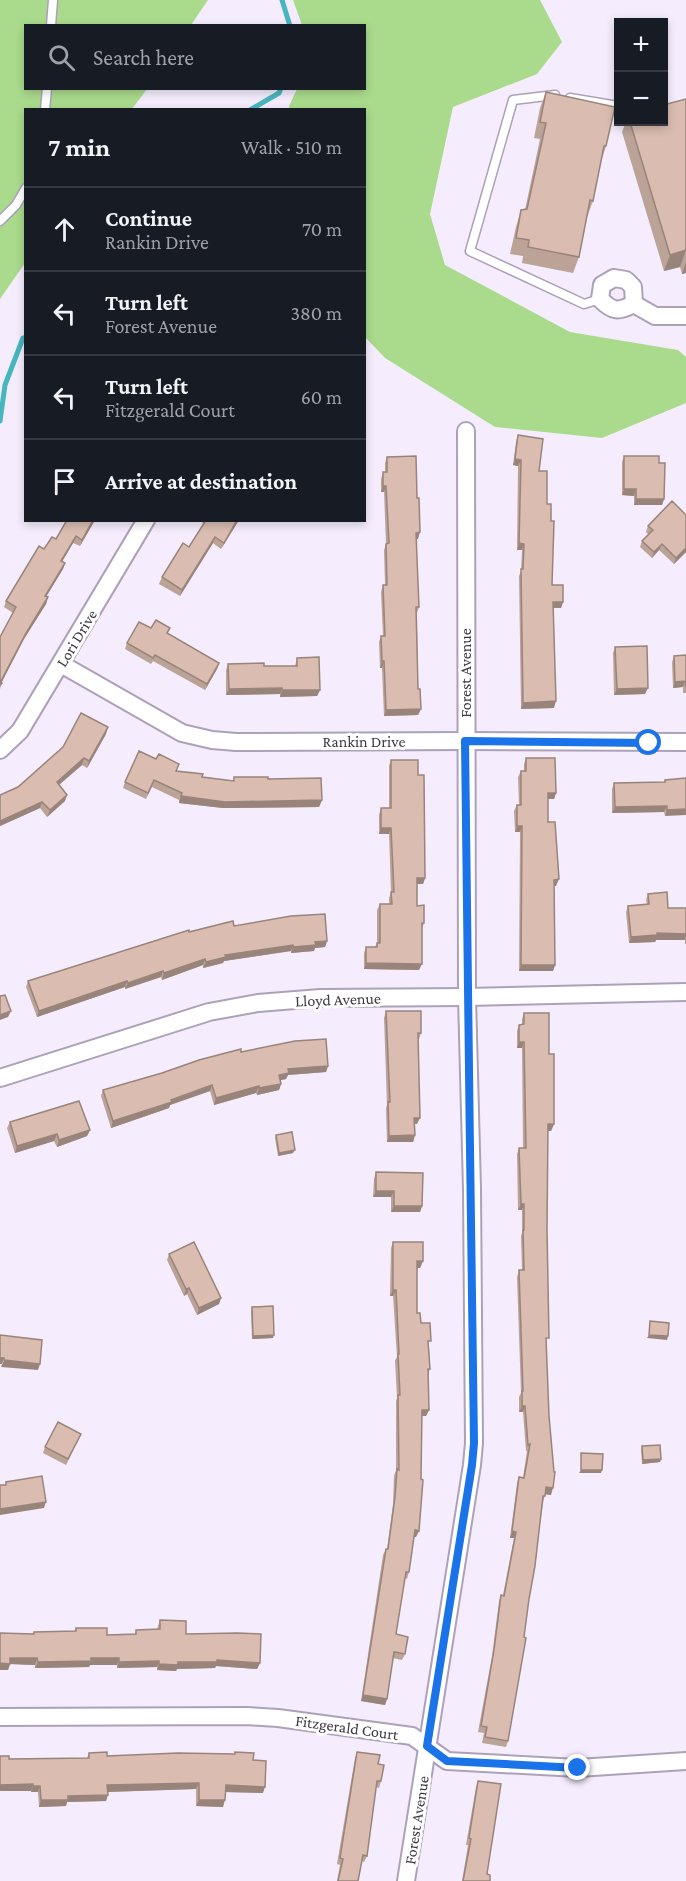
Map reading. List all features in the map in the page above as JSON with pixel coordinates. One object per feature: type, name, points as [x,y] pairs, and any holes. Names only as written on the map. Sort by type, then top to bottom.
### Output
[{"type":"street","points":[[614,278],[626,280],[633,287],[634,304],[621,310],[610,309],[600,299],[602,285],[614,278]]},
{"type":"street","points":[[634,304],[656,316],[686,316]]},
{"type":"street","name":"Forest Avenue","points":[[406,1881],[474,1443],[472,1189],[466,997],[466,431]]},
{"type":"street","name":"Lori Drive","points":[[0,750],[20,731],[145,522]]},
{"type":"street","name":"Rankin Drive","points":[[61,664],[182,733],[212,740],[236,742],[686,742]]},
{"type":"street","name":"Lloyd Avenue","points":[[0,1078],[209,1012],[248,1005],[320,998],[686,992]]},
{"type":"street","name":"Fitzgerald Court","points":[[0,1717],[246,1716],[278,1718],[412,1736],[447,1761],[578,1768],[686,1761]]},
{"type":"lane","points":[[51,24],[52,0]]},
{"type":"lane","points":[[45,108],[47,90]]},
{"type":"lane","points":[[600,299],[584,304],[470,252],[513,100],[552,95],[614,105]]},
{"type":"lane","points":[[0,221],[16,205],[24,191]]},
{"type":"green space","points":[[0,0],[208,0],[192,24],[24,24],[24,90],[146,90],[133,108],[24,108],[24,264],[0,299]]},
{"type":"green space","points":[[293,0],[540,0],[562,42],[537,74],[453,107],[430,214],[445,265],[570,332],[678,350],[686,357],[686,403],[602,438],[495,427],[385,358],[366,338],[366,108],[289,108],[297,90],[366,90],[366,24],[302,24]]},
{"type":"building","points":[[546,92],[614,107],[593,201],[590,200],[579,257],[528,247],[529,240],[516,238],[521,210],[527,209],[546,123],[540,122]]},
{"type":"building","points":[[686,99],[686,250],[670,255],[631,126],[668,126],[668,104]]},
{"type":"building","points":[[518,435],[543,439],[539,471],[547,471],[547,504],[551,504],[551,521],[554,521],[552,585],[563,585],[563,602],[553,602],[556,701],[523,703],[521,569],[523,569],[524,544],[519,543],[521,460],[515,459]]},
{"type":"building","points":[[416,456],[420,532],[416,533],[419,607],[416,607],[418,689],[420,689],[421,709],[386,710],[381,636],[385,636],[383,585],[387,585],[386,544],[389,543],[386,486],[383,486],[383,472],[387,472],[387,457]]},
{"type":"building","points":[[624,456],[659,456],[659,463],[665,463],[664,499],[636,499],[636,489],[624,489]]},
{"type":"building","points":[[672,501],[686,515],[686,548],[676,558],[662,544],[654,552],[642,541],[653,530],[648,526]]},
{"type":"building","points":[[66,522],[92,522],[82,540],[76,536],[61,561],[65,563],[45,596],[48,597],[26,633],[0,685],[0,637],[16,607],[6,601],[39,546],[44,549],[52,537],[56,539]]},
{"type":"building","points":[[205,522],[236,522],[224,543],[215,537],[182,590],[162,577],[183,543],[189,547]]},
{"type":"building","points":[[156,620],[170,628],[167,633],[219,663],[207,684],[155,655],[153,658],[127,643],[139,622],[151,628]]},
{"type":"building","points":[[647,646],[648,688],[617,689],[615,647]]},
{"type":"building","points":[[686,655],[686,687],[685,681],[675,682],[674,656]]},
{"type":"building","points":[[319,657],[320,690],[229,689],[228,664],[264,663],[264,666],[297,666],[297,658]]},
{"type":"building","points":[[81,713],[108,727],[89,761],[84,758],[57,782],[67,795],[50,810],[42,802],[0,821],[0,795],[18,787],[63,747]]},
{"type":"building","points":[[139,751],[156,759],[159,754],[179,764],[176,771],[203,774],[202,777],[234,781],[234,777],[321,778],[322,800],[225,802],[181,796],[182,793],[154,780],[148,793],[125,782]]},
{"type":"building","points":[[526,758],[555,758],[556,793],[548,793],[548,822],[555,822],[559,879],[554,880],[555,965],[521,965],[522,826],[517,826],[517,805],[521,805],[521,771],[526,771]]},
{"type":"building","points":[[391,760],[418,760],[418,775],[424,775],[425,878],[417,878],[417,906],[424,905],[422,964],[366,963],[366,947],[377,947],[377,943],[380,943],[380,904],[392,904],[391,892],[394,892],[391,828],[381,828],[381,808],[391,808]]},
{"type":"building","points":[[686,778],[686,809],[667,810],[667,806],[615,807],[614,783],[665,782],[665,780]]},
{"type":"building","points":[[667,892],[668,908],[686,908],[686,934],[657,933],[657,935],[631,937],[628,906],[649,904],[648,894]]},
{"type":"building","points":[[325,914],[327,941],[315,942],[316,945],[293,947],[293,945],[225,955],[226,957],[206,962],[205,959],[164,973],[163,971],[128,983],[127,981],[39,1011],[28,981],[189,930],[189,932],[233,921],[234,926],[291,916]]},
{"type":"building","points":[[5,995],[11,1011],[0,1015],[0,996]]},
{"type":"building","points":[[386,1011],[421,1011],[421,1033],[418,1033],[420,1118],[414,1118],[415,1135],[389,1136],[388,1102],[390,1102]]},
{"type":"building","points":[[524,1013],[549,1013],[549,1054],[554,1054],[554,1124],[548,1124],[549,1338],[546,1338],[549,1416],[555,1472],[553,1488],[546,1487],[545,1496],[543,1496],[524,1637],[526,1638],[508,1741],[485,1737],[487,1727],[481,1726],[501,1595],[504,1596],[516,1532],[512,1531],[519,1477],[524,1478],[530,1444],[528,1445],[525,1406],[522,1406],[519,1270],[524,1270],[524,1204],[521,1204],[519,1148],[526,1148],[524,1042],[519,1042],[519,1025],[524,1024]]},
{"type":"building","points":[[326,1039],[328,1066],[288,1069],[289,1073],[279,1075],[281,1084],[259,1088],[259,1086],[216,1098],[212,1085],[171,1100],[172,1102],[113,1121],[103,1090],[241,1049],[241,1052],[295,1041]]},
{"type":"building","points":[[79,1101],[90,1130],[59,1140],[57,1134],[17,1146],[10,1122]]},
{"type":"building","points":[[292,1132],[295,1150],[279,1153],[276,1135]]},
{"type":"building","points":[[376,1172],[423,1173],[422,1206],[394,1206],[394,1191],[376,1191]]},
{"type":"building","points":[[194,1242],[221,1298],[199,1308],[189,1288],[186,1289],[169,1254]]},
{"type":"building","points":[[393,1242],[423,1242],[423,1261],[417,1261],[417,1313],[420,1313],[421,1323],[430,1323],[431,1341],[428,1341],[429,1410],[422,1410],[421,1479],[423,1480],[419,1531],[415,1530],[396,1634],[408,1637],[405,1654],[394,1652],[387,1699],[363,1695],[386,1549],[388,1549],[397,1469],[399,1470],[399,1354],[396,1290],[393,1290]]},
{"type":"building","points":[[273,1306],[274,1335],[253,1336],[252,1307]]},
{"type":"building","points":[[650,1321],[669,1323],[668,1336],[649,1335]]},
{"type":"building","points":[[0,1335],[42,1340],[40,1364],[0,1358]]},
{"type":"building","points":[[58,1422],[81,1434],[68,1459],[45,1447]]},
{"type":"building","points":[[660,1445],[661,1459],[643,1460],[642,1446]]},
{"type":"building","points":[[581,1453],[603,1454],[602,1470],[581,1470]]},
{"type":"building","points":[[42,1476],[46,1502],[0,1509],[0,1485]]},
{"type":"building","points":[[160,1620],[186,1621],[186,1634],[261,1634],[260,1663],[217,1660],[217,1662],[178,1662],[178,1665],[159,1664],[159,1661],[119,1662],[119,1658],[38,1662],[37,1658],[10,1658],[10,1664],[0,1663],[0,1633],[34,1634],[34,1632],[76,1631],[76,1628],[107,1628],[107,1635],[136,1634],[136,1630],[160,1629]]},
{"type":"building","points":[[107,1752],[107,1756],[254,1753],[253,1760],[266,1761],[265,1787],[226,1785],[225,1800],[199,1800],[199,1783],[107,1785],[108,1795],[68,1796],[68,1800],[41,1800],[40,1786],[33,1786],[33,1784],[0,1785],[0,1756],[9,1756],[9,1759],[89,1758],[89,1753]]},
{"type":"building","points":[[357,1752],[380,1755],[378,1764],[384,1765],[381,1781],[377,1781],[367,1856],[363,1855],[358,1881],[338,1881],[343,1859],[340,1858]]},
{"type":"building","points":[[478,1781],[501,1784],[487,1874],[490,1875],[490,1881],[463,1881],[471,1839],[469,1838]]},
{"type":"waterway","points":[[282,0],[289,24]]},
{"type":"waterway","points":[[253,108],[279,93],[280,90]]},
{"type":"waterway","points":[[0,421],[5,385],[24,338]]},
{"type":"route","points":[[578,1768],[447,1761],[427,1746],[474,1443],[472,1189],[466,997],[465,741],[649,743]]}]
